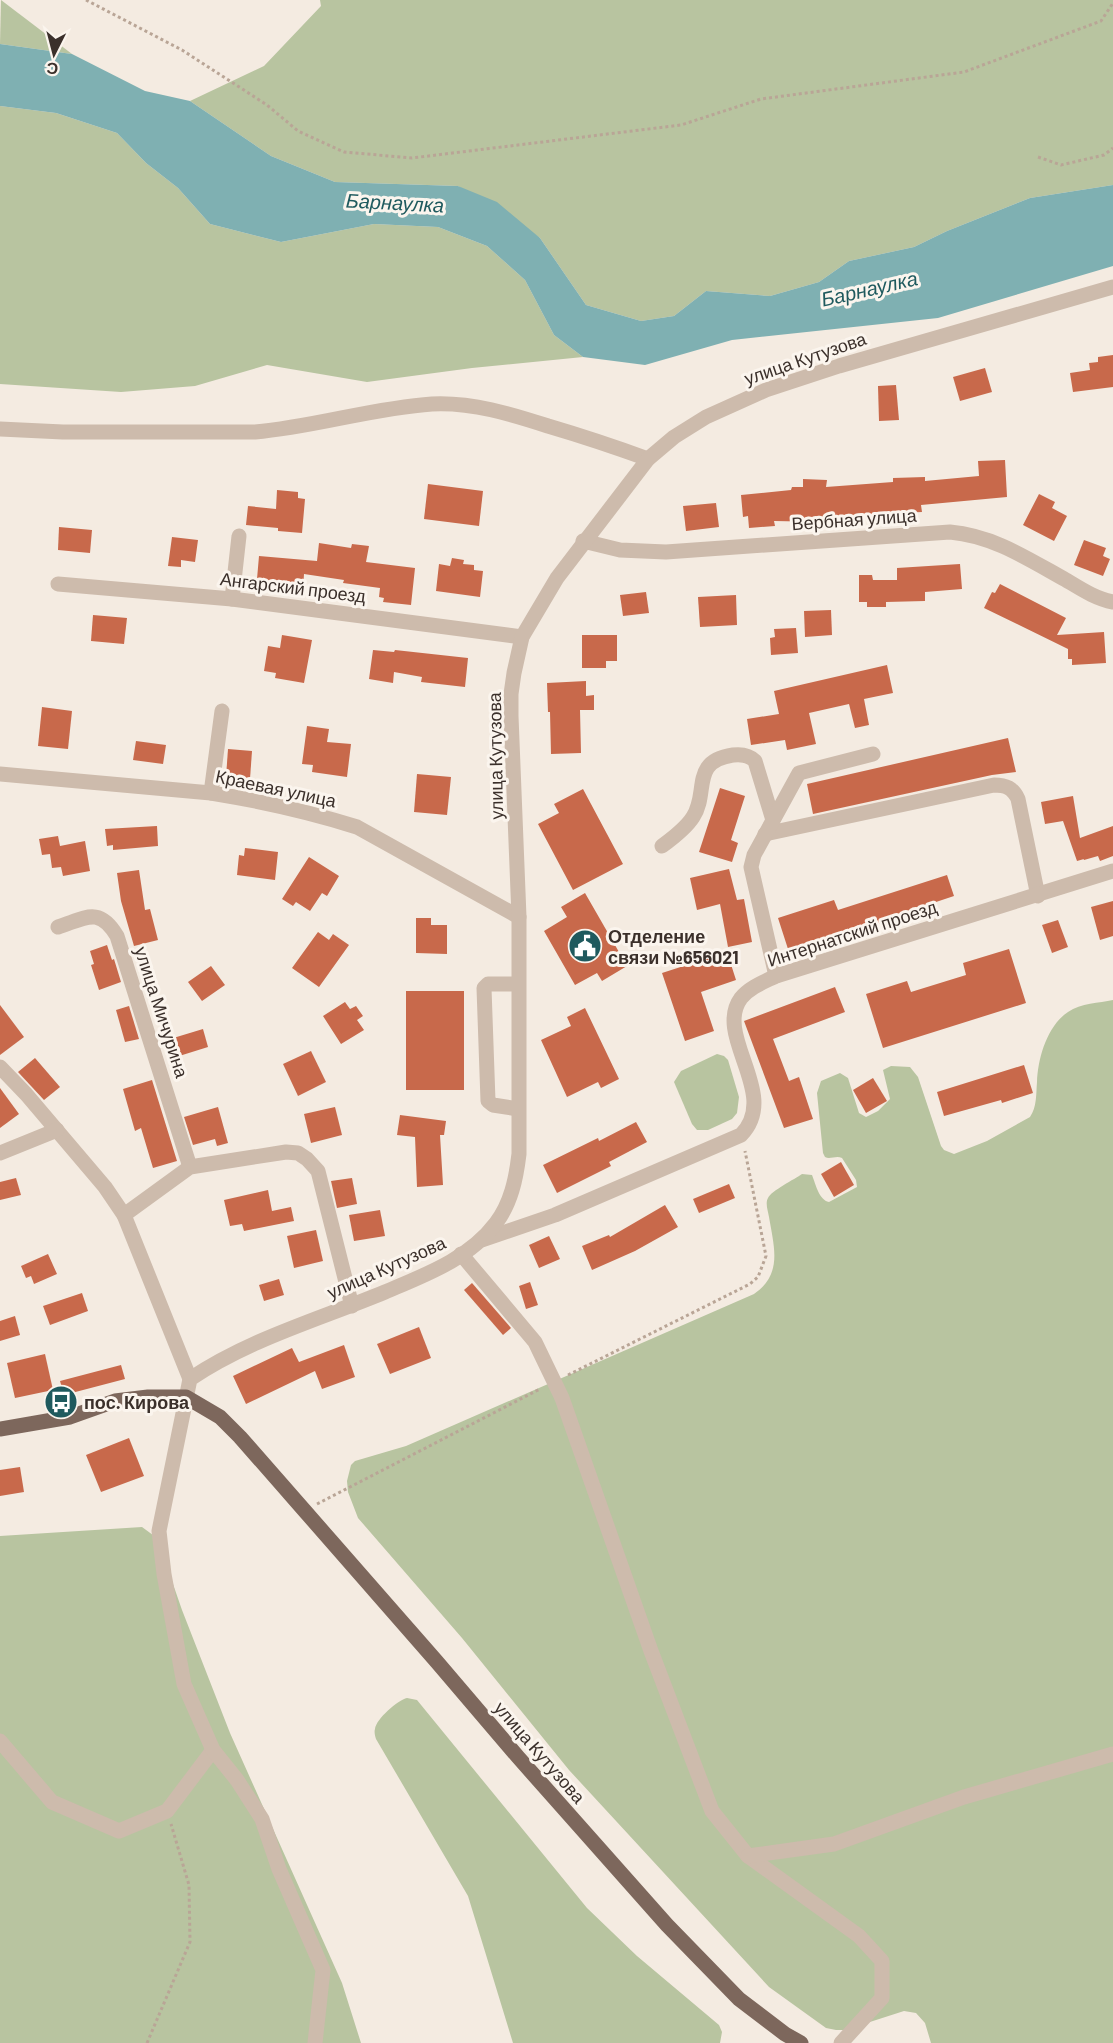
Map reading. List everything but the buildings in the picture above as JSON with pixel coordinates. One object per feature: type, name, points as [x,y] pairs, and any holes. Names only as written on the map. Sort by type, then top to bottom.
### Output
[{"type":"main road","points":[[0,1429],[70,1417],[115,1401],[148,1397],[186,1397]]},
{"type":"main road","name":"улица Кутузова","points":[[186,1397],[220,1417],[240,1437],[667,1925],[739,1999],[785,2034],[801,2043]]},
{"type":"street","name":"улица Кутузова","points":[[190,1379],[216,1362],[239,1351],[436,1270],[479,1241],[503,1212],[514,1187],[519,1154],[519,918],[511,716],[514,673],[522,637],[557,578],[583,541],[648,459],[674,437],[706,417],[766,390],[839,366],[1113,287]]},
{"type":"street","points":[[0,429],[75,432],[255,432],[416,406],[450,404],[504,413],[608,444],[648,459]]},
{"type":"street","name":"Вербная улица","points":[[583,541],[621,549],[666,552],[950,532],[968,533],[1003,545],[1096,597],[1113,602]]},
{"type":"street","points":[[232,598],[239,536]]},
{"type":"street","name":"Ангарский проезд","points":[[58,584],[232,598],[522,637]]},
{"type":"street","points":[[210,793],[222,711]]},
{"type":"street","points":[[776,975],[751,867],[754,855],[799,772],[873,754]]},
{"type":"street","points":[[662,846],[693,818],[698,806],[705,771],[720,759],[733,755],[747,755],[755,761],[773,820]]},
{"type":"street","name":"Краевая улица","points":[[0,774],[239,797],[357,826],[519,918]]},
{"type":"street","points":[[765,834],[994,785],[1003,785],[1015,792],[1018,799],[1038,896]]},
{"type":"street","name":"Интернатский проезд","points":[[741,1135],[751,1122],[755,1102],[737,1038],[734,1017],[741,998],[751,988],[776,975],[1113,871]]},
{"type":"street","name":"улица Мичурина","points":[[58,927],[96,916],[105,920],[117,936],[190,1167]]},
{"type":"street","points":[[518,984],[488,984],[484,988],[488,1101],[493,1105],[518,1109]]},
{"type":"street","points":[[0,1067],[105,1187],[124,1215],[190,1379],[159,1532],[164,1574],[184,1684],[213,1750],[237,1780],[262,1819],[279,1869],[323,1970],[315,2043]]},
{"type":"street","points":[[0,1153],[57,1130]]},
{"type":"street","points":[[479,1241],[555,1215],[741,1135]]},
{"type":"street","points":[[124,1215],[190,1167],[286,1152],[298,1153],[318,1171],[352,1306]]},
{"type":"street","points":[[461,1254],[535,1342],[555,1382],[651,1651],[712,1811],[748,1856],[859,1936],[882,1961],[882,1998],[841,2043]]},
{"type":"street","points":[[0,1741],[52,1802],[119,1831],[167,1811],[213,1750]]},
{"type":"street","points":[[748,1856],[834,1844],[964,1797],[1113,1754]]},
{"type":"path","points":[[86,0],[182,50],[267,105],[298,131],[344,152],[412,158],[681,124],[761,99],[964,72],[1101,21],[1113,3]]},
{"type":"path","points":[[1038,157],[1061,165],[1104,155],[1113,148]]},
{"type":"path","points":[[304,1510],[330,1499],[750,1284],[758,1277],[766,1256],[741,1135]]},
{"type":"path","points":[[147,2043],[190,1942],[189,1884],[167,1811]]},
{"type":"green space","points":[[1,0],[72,54],[0,44]]},
{"type":"green space","points":[[320,0],[1113,0],[1113,185],[1030,198],[947,231],[914,247],[849,261],[819,282],[770,296],[706,291],[674,316],[641,321],[586,305],[540,238],[458,186],[335,182],[271,156],[190,101],[264,66],[321,6]]},
{"type":"green space","points":[[0,106],[56,113],[117,133],[146,163],[178,188],[210,224],[281,242],[374,224],[438,227],[487,246],[525,280],[554,335],[583,357],[472,368],[367,382],[267,365],[195,386],[121,392],[0,384]]},
{"type":"green space","points":[[1113,1000],[1113,2043],[931,2043],[925,2023],[916,2013],[904,2011],[845,2030],[826,2028],[769,1987],[569,1770],[462,1638],[358,1518],[348,1492],[347,1481],[351,1465],[355,1461],[406,1446],[754,1294],[763,1286],[773,1269],[774,1249],[767,1205],[770,1195],[802,1174],[812,1175],[820,1195],[829,1202],[857,1187],[856,1180],[842,1158],[827,1158],[823,1153],[817,1093],[821,1081],[840,1073],[848,1078],[859,1113],[866,1117],[878,1111],[890,1099],[883,1070],[891,1066],[910,1067],[918,1077],[941,1146],[944,1150],[954,1154],[987,1141],[1030,1117],[1035,1105],[1042,1053],[1054,1025],[1073,1009]]},
{"type":"green space","points":[[717,1054],[728,1060],[739,1097],[737,1113],[732,1119],[708,1130],[697,1130],[692,1124],[674,1082],[681,1071]]},
{"type":"green space","points":[[142,1527],[157,1538],[182,1610],[230,1733],[342,1983],[361,2043],[0,2043],[0,1536]]},
{"type":"green space","points":[[407,1698],[417,1700],[587,1908],[637,1956],[719,2025],[722,2032],[720,2043],[513,2043],[468,1896],[376,1738],[375,1730],[379,1720],[393,1706]]},
{"type":"water","name":"Барнаулка","points":[[0,44],[72,54],[145,91],[190,101],[271,156],[335,182],[458,186],[497,202],[540,238],[586,305],[641,321],[674,316],[706,291],[770,296],[819,282],[849,261],[914,247],[947,231],[1030,198],[1113,185],[1113,266],[938,318],[732,340],[645,365],[583,357],[554,335],[525,280],[487,246],[438,227],[374,224],[281,242],[210,224],[178,188],[146,163],[117,133],[56,113],[0,106]]},
{"type":"place","name":"Отделение связи №656021","points":[[585,946]]},
{"type":"place","name":"пос. Кирова","points":[[61,1402]]}]
